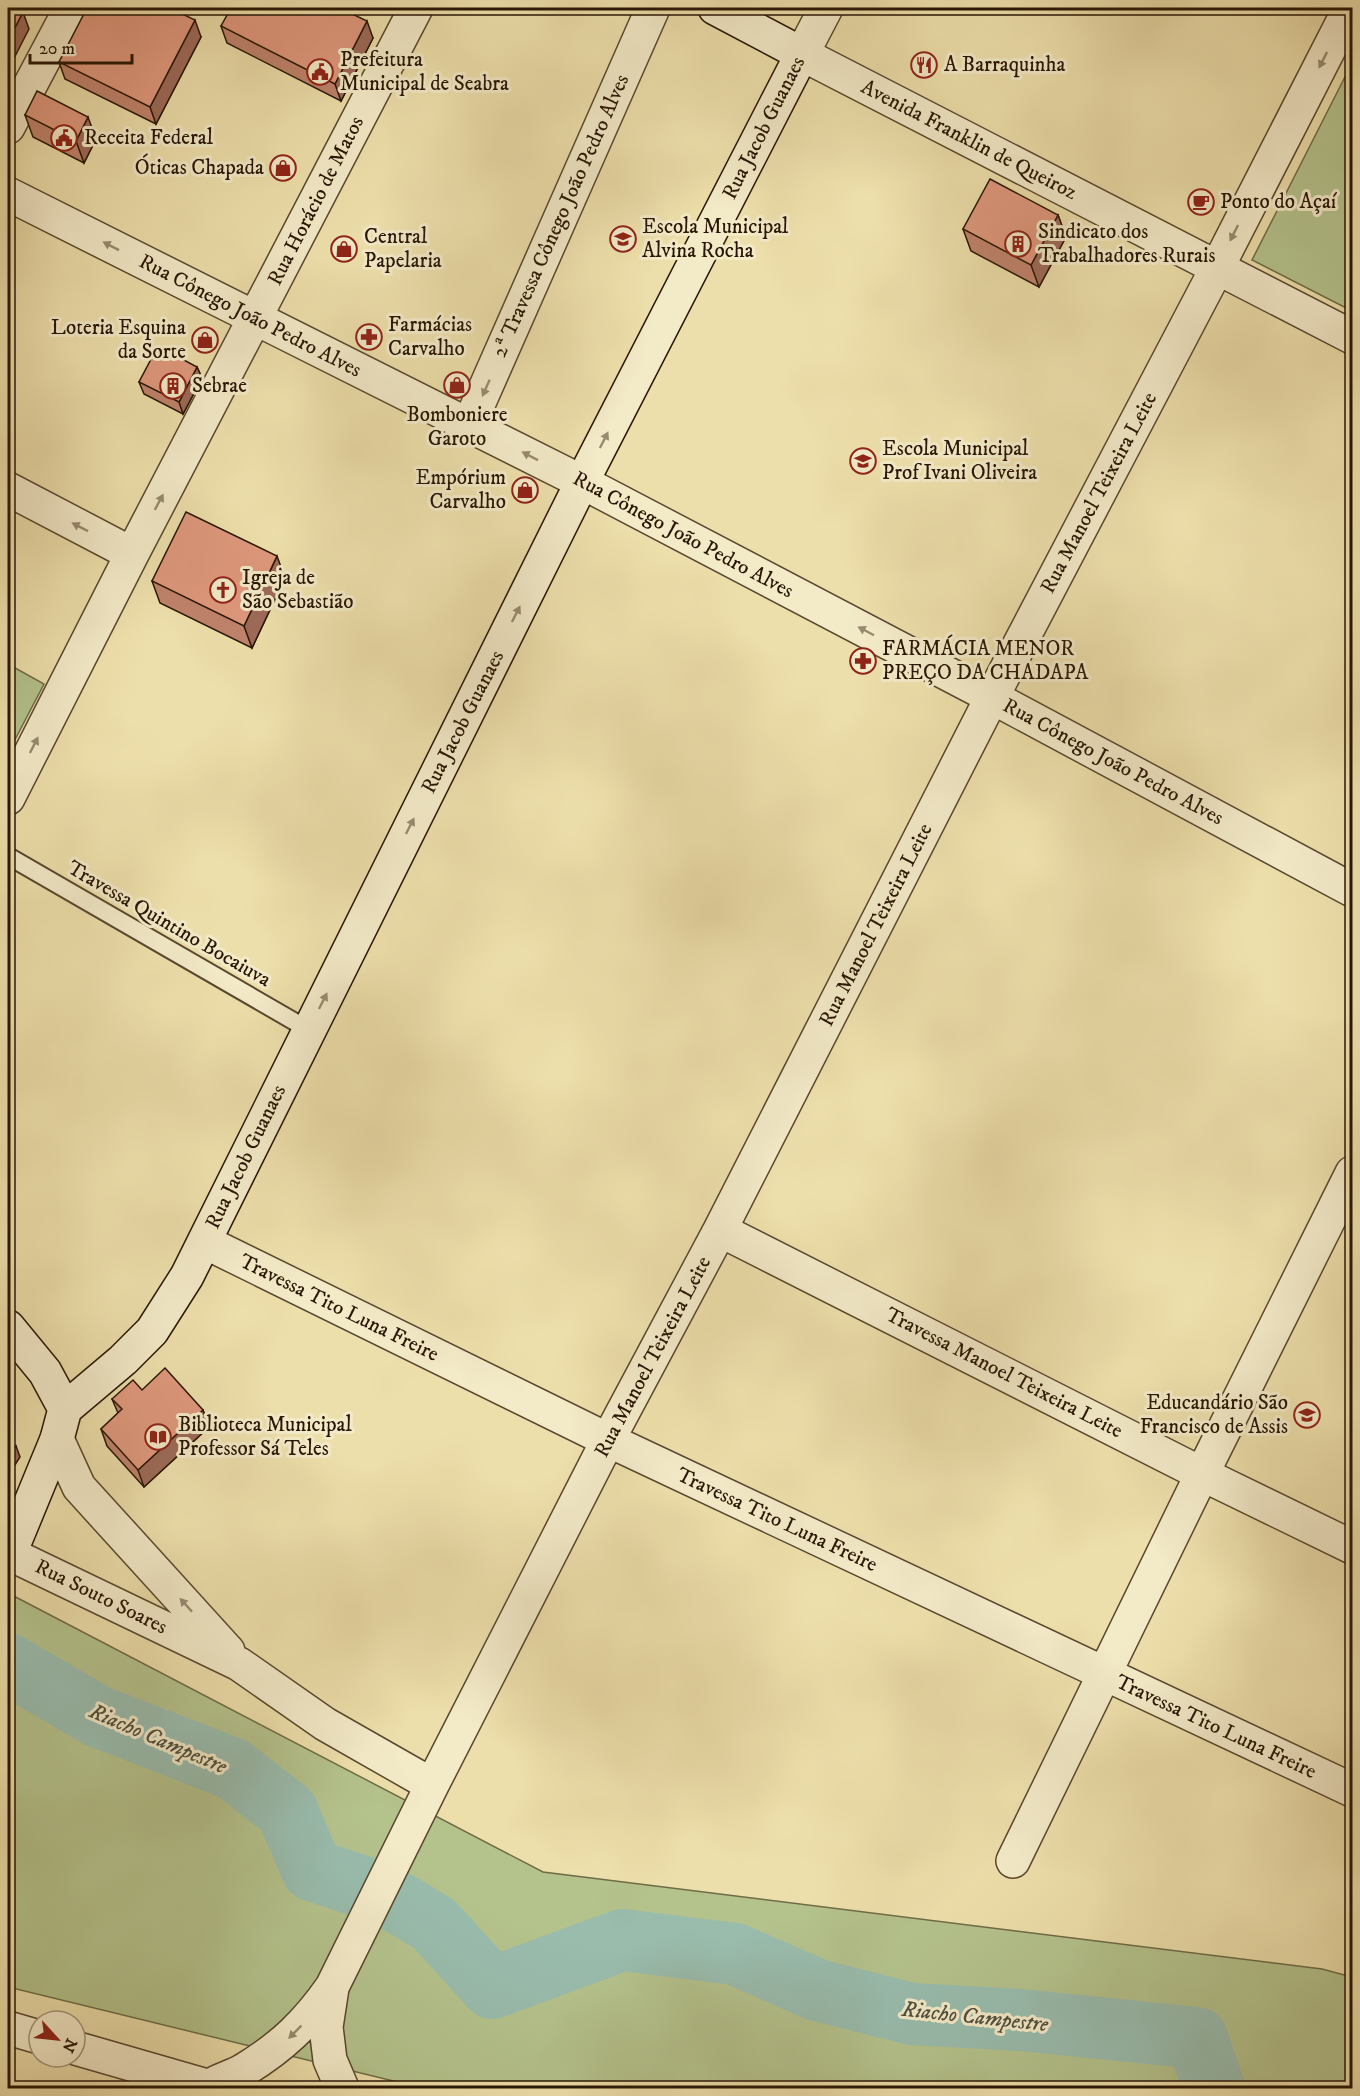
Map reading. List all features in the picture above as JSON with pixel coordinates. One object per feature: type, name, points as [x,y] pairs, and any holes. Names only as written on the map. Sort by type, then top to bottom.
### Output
[{"type":"street","points":[[8,127],[72,8]]},
{"type":"street","name":"Rua Horácio de Matos","points":[[8,798],[416,8]]},
{"type":"street","name":"2ª Travessa Cônego João Pedro Alves","points":[[470,425],[653,8]]},
{"type":"street","name":"Avenida Franklin de Queiroz","points":[[715,8],[1353,337]]},
{"type":"street","name":"Rua Jacob Guanaes","points":[[61,1424],[152,1331],[187,1276],[582,482],[826,8]]},
{"type":"street","name":"Rua Manoel Teixeira Leite","points":[[332,1987],[608,1440],[720,1230],[992,697],[1217,268],[1350,8]]},
{"type":"street","name":"Rua Cônego João Pedro Alves","points":[[8,194],[582,482],[1353,890]]},
{"type":"street","points":[[8,489],[132,554]]},
{"type":"street","points":[[1013,1861],[1202,1474],[1353,1173]]},
{"type":"street","name":"Travessa Manoel Teixeira Leite","points":[[720,1230],[1202,1474],[1353,1546]]},
{"type":"street","name":"Travessa Tito Luna Freire","points":[[205,1242],[608,1440],[1353,1790]]},
{"type":"street","name":"Rua Souto Soares","points":[[8,1327],[45,1372],[79,1487],[239,1664]]},
{"type":"street","points":[[45,1372],[80,1372],[123,1360]]},
{"type":"street","name":"Rua Souto Soares","points":[[61,1424],[8,1555],[239,1664],[325,1724],[432,1785]]},
{"type":"street","points":[[87,2052],[210,2088],[267,2056],[291,2037],[315,2011],[332,1987]]},
{"type":"street","points":[[332,1987],[326,2027],[330,2060],[342,2088]]},
{"type":"street","points":[[8,2028],[27,2034]]},
{"type":"lane","name":"Travessa Quintino Bocaiuva","points":[[8,856],[309,1030]]},
{"type":"green space","points":[[1352,63],[1352,311],[1252,260]]},
{"type":"green space","points":[[8,664],[44,684],[8,753]]},
{"type":"green space","points":[[8,1593],[543,1872],[1322,1969],[1352,1977],[1352,2088],[422,2088],[8,1987]]},
{"type":"building","points":[[8,8],[23,12],[8,41]]},
{"type":"building","points":[[87,8],[170,8],[195,20],[150,107],[59,62]]},
{"type":"building","name":"Prefeitura Municipal de Seabra","points":[[231,8],[340,8],[367,21],[335,84],[221,26]]},
{"type":"building","points":[[37,91],[88,117],[76,141],[25,115]]},
{"type":"building","points":[[990,179],[1058,215],[1031,265],[963,229]]},
{"type":"building","name":"Sebrae","points":[[158,346],[197,367],[179,402],[139,382]]},
{"type":"building","name":"Igreja de São Sebastião","points":[[186,512],[277,556],[244,626],[152,581]]},
{"type":"building","name":"Biblioteca Municipal Professor Sá Teles","points":[[165,1368],[203,1410],[138,1470],[101,1429],[122,1409],[112,1399],[133,1380],[142,1390]]},
{"type":"building","points":[[8,1438],[16,1446],[8,1458]]},
{"type":"waterway","name":"Riacho Campestre","points":[[8,1664],[97,1716],[233,1769],[287,1811],[312,1870],[384,1894],[434,1924],[492,1988],[622,1940],[735,1954],[817,1990],[912,2014],[1021,2020],[1197,2038],[1214,2088]]},
{"type":"place","name":"A Barraquinha","points":[[924,65]]},
{"type":"place","name":"Prefeitura Municipal de Seabra","points":[[320,72]]},
{"type":"place","name":"Receita Federal","points":[[64,138]]},
{"type":"place","name":"Óticas Chapada","points":[[283,168]]},
{"type":"place","name":"Ponto do Açaí","points":[[1201,202]]},
{"type":"place","name":"Escola Municipal Alvina Rocha","points":[[623,239]]},
{"type":"place","name":"Sindicato dos Trabalhadores Rurais","points":[[1018,244]]},
{"type":"place","name":"Central Papelaria","points":[[344,249]]},
{"type":"place","name":"Farmácias Carvalho","points":[[369,337]]},
{"type":"place","name":"Loteria Esquina da Sorte","points":[[205,340]]},
{"type":"place","name":"Bomboniere Garoto","points":[[457,385]]},
{"type":"place","name":"Sebrae","points":[[173,386]]},
{"type":"place","name":"Escola Municipal Prof Ivani Oliveira","points":[[863,461]]},
{"type":"place","name":"Empórium Carvalho","points":[[525,490]]},
{"type":"place","name":"Igreja de São Sebastião","points":[[223,590]]},
{"type":"place","name":"FARMÁCIA MENOR PREÇO DA CHADAPA","points":[[863,661]]},
{"type":"place","name":"Educandário São Francisco de Assis","points":[[1307,1415]]},
{"type":"place","name":"Biblioteca Municipal Professor Sá Teles","points":[[158,1437]]}]
